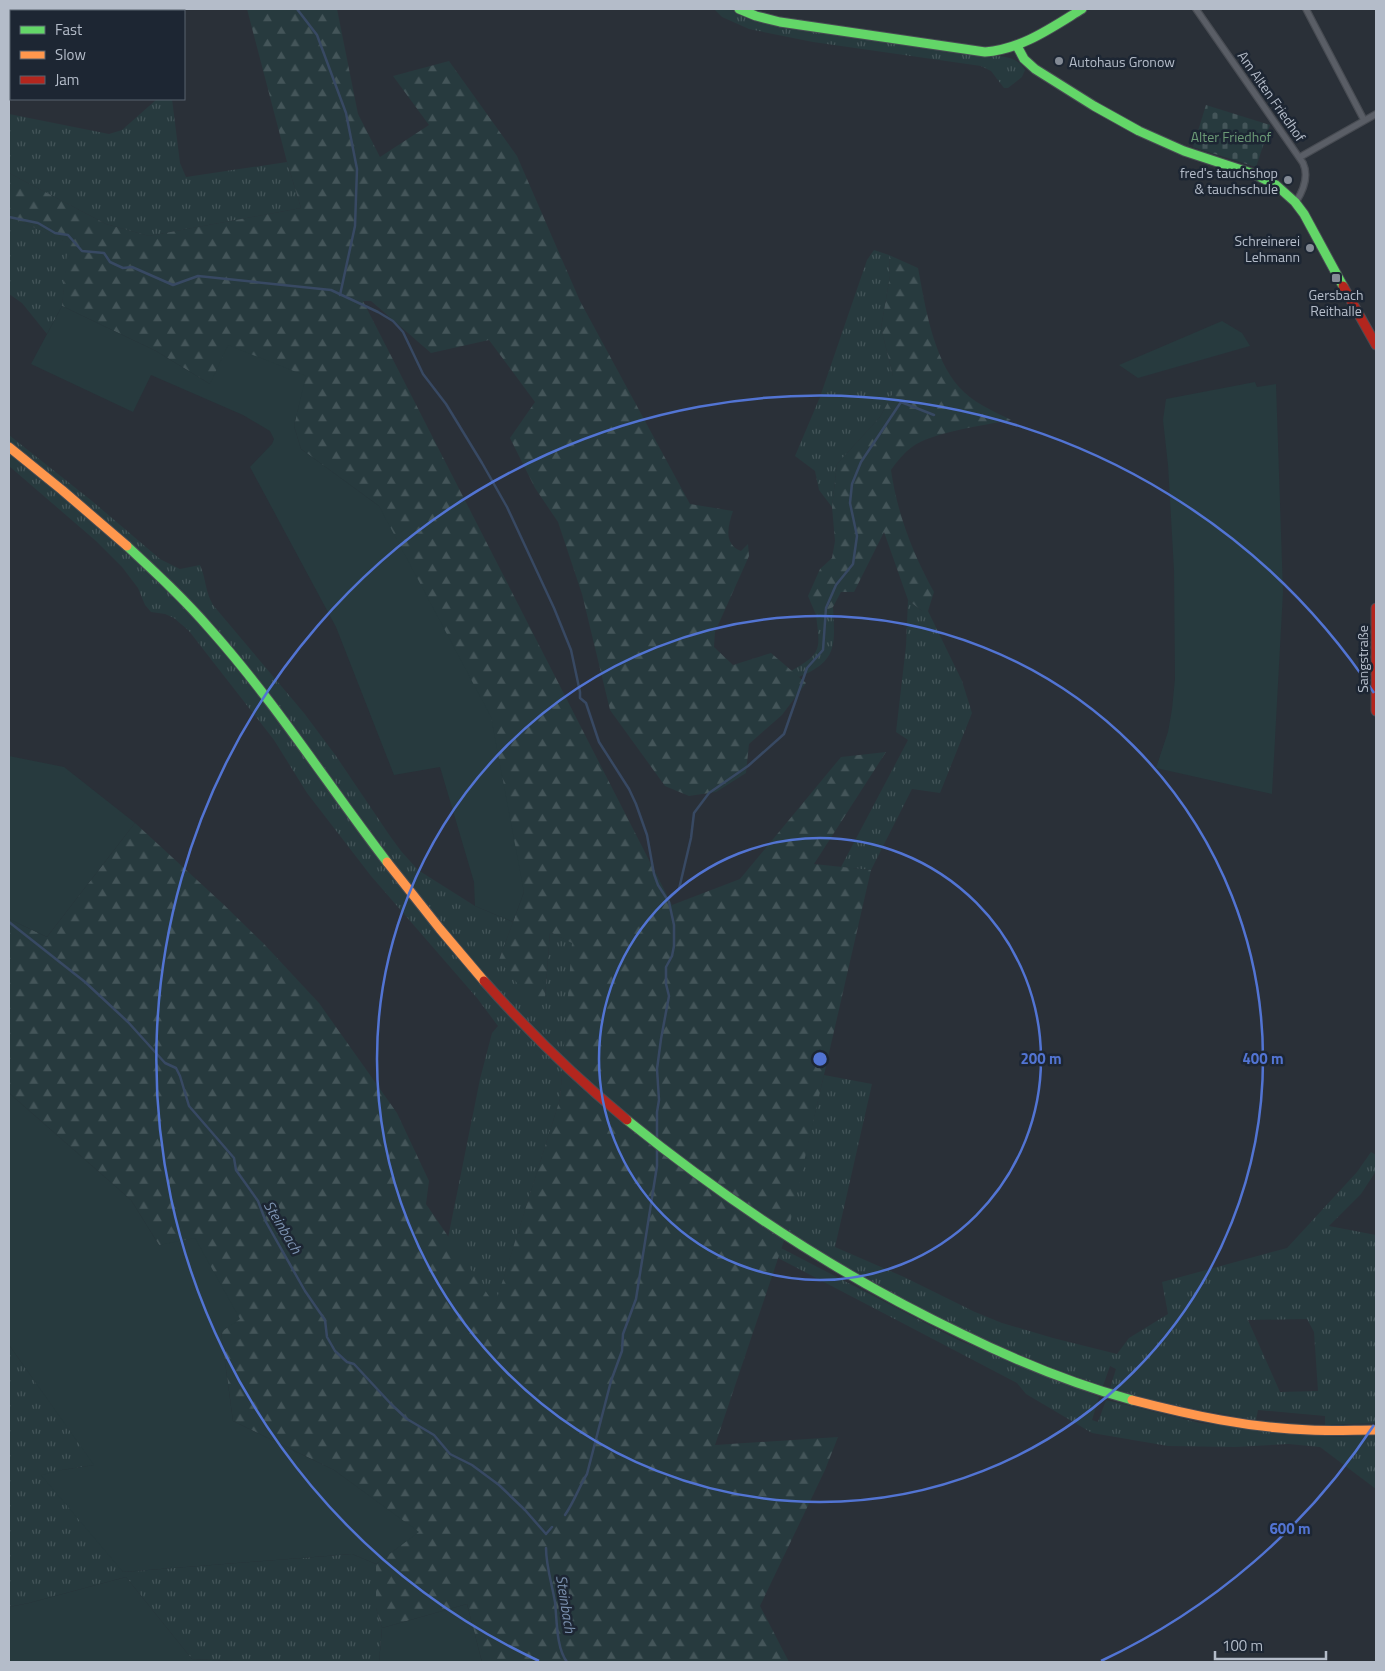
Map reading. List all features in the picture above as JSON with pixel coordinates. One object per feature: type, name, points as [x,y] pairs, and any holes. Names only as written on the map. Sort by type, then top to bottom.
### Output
[{"type":"main road","points":[[739,9],[756,16],[780,22],[978,52],[1000,52],[1017,46],[1082,9]]},
{"type":"main road","points":[[1017,46],[1024,59],[1033,68],[1110,115],[1144,133],[1185,151],[1264,177],[1279,186],[1296,202],[1304,214],[1376,345]]},
{"type":"main road","points":[[9,447],[112,531],[150,566],[211,631],[262,693],[417,901],[491,989],[544,1043],[634,1126],[714,1188],[799,1245],[858,1280],[949,1329],[1037,1369],[1112,1396],[1188,1415],[1241,1424],[1305,1430],[1376,1430]]},
{"type":"main road","name":"Sangstraße","points":[[1376,608],[1376,711]]},
{"type":"street","name":"Am Alten Friedhof","points":[[1196,9],[1300,157],[1306,170],[1306,178],[1301,194],[1296,202]]},
{"type":"street","points":[[1306,9],[1364,120]]},
{"type":"street","points":[[1300,157],[1376,114]]},
{"type":"green space","points":[[247,9],[337,9],[358,114],[380,157],[429,125],[393,76],[449,61],[517,156],[580,301],[690,504],[733,511],[728,534],[729,539],[735,548],[741,551],[748,544],[749,556],[715,632],[714,647],[733,665],[771,653],[806,683],[782,715],[749,744],[746,773],[716,792],[689,796],[665,786],[610,710],[582,594],[558,522],[535,488],[510,438],[535,402],[489,340],[431,353],[371,301],[363,301],[672,905],[740,879],[841,757],[886,752],[814,864],[871,870],[790,1223],[715,1445],[838,1437],[825,1470],[760,1606],[789,1662],[482,1662],[467,1604],[382,1628],[376,1608],[376,1564],[418,1532],[334,1470],[233,1421],[221,1332],[159,1245],[131,1200],[9,1093],[9,919],[47,937],[135,823],[264,944],[319,1003],[397,1113],[429,1181],[426,1204],[495,1305],[560,1099],[572,943],[550,932],[545,998],[531,1001],[499,960],[524,892],[379,506],[301,449],[294,426],[305,376],[210,384],[156,351],[62,306],[68,243],[9,216],[9,173],[106,224],[149,236],[301,208]]},
{"type":"green space","points":[[714,9],[753,9],[777,16],[977,47],[987,56],[1013,59],[1022,65],[1025,70],[1022,77],[1008,88],[1004,88],[991,71],[981,66],[813,42],[749,29],[722,17]]},
{"type":"green space","points":[[156,100],[172,100],[180,163],[186,177],[287,162],[301,208],[149,236],[106,224],[9,173],[9,114],[109,134],[122,130]]},
{"type":"green space","name":"Alter Friedhof","points":[[1206,105],[1270,125],[1256,167],[1193,147]]},
{"type":"green space","points":[[9,216],[69,243],[62,306],[47,334],[22,303],[9,294]]},
{"type":"green space","points":[[874,250],[889,255],[890,276],[881,328],[893,376],[893,393],[880,417],[837,464],[832,507],[819,490],[815,471],[795,456],[820,397],[867,260]]},
{"type":"green space","points":[[889,255],[918,268],[931,330],[936,346],[950,375],[970,397],[1011,420],[932,437],[912,447],[898,460],[891,470],[897,502],[907,533],[919,563],[934,592],[928,611],[922,611],[908,600],[884,532],[854,592],[841,592],[833,607],[816,615],[808,596],[820,569],[832,558],[835,541],[832,507],[837,464],[880,417],[893,393],[893,376],[881,328],[890,276]]},
{"type":"green space","points":[[62,306],[156,351],[210,384],[228,345],[306,376],[294,426],[301,449],[379,506],[491,717],[524,892],[513,922],[475,906],[474,882],[440,767],[394,775],[336,627],[250,467],[272,444],[274,439],[270,431],[243,415],[151,375],[133,412],[31,364]]},
{"type":"green space","points":[[1222,321],[1242,333],[1250,346],[1138,378],[1119,365]]},
{"type":"green space","points":[[1255,382],[1257,387],[1276,384],[1283,592],[1272,794],[1156,768],[1168,732],[1175,679],[1174,570],[1168,465],[1163,420],[1166,399]]},
{"type":"green space","points":[[9,435],[92,501],[160,559],[180,569],[200,565],[208,595],[213,605],[304,713],[401,851],[418,870],[475,906],[513,922],[499,960],[545,998],[550,932],[573,943],[560,1099],[495,1306],[448,1238],[480,1079],[492,1033],[498,1026],[477,998],[371,876],[307,793],[274,740],[189,631],[174,618],[165,614],[151,612],[145,605],[138,588],[122,567],[96,541],[9,466]]},
{"type":"green space","points":[[908,600],[922,611],[928,611],[962,681],[972,713],[940,793],[912,789],[871,870],[841,867],[908,740],[896,732],[906,646]]},
{"type":"green space","points":[[833,607],[834,632],[831,650],[821,665],[799,677],[791,671],[809,659],[817,649],[816,615]]},
{"type":"green space","points":[[9,756],[64,767],[135,823],[47,937],[9,919]]},
{"type":"green space","points":[[824,1075],[872,1084],[835,1247],[1002,1323],[1117,1354],[1129,1338],[1168,1314],[1162,1282],[1287,1248],[1357,1172],[1371,1152],[1376,1155],[1376,1171],[1361,1194],[1329,1226],[1376,1235],[1376,1423],[1325,1425],[1325,1416],[1258,1410],[1256,1420],[1182,1406],[1110,1388],[1116,1369],[1110,1366],[1103,1386],[1021,1355],[941,1318],[863,1277],[787,1232]],"holes":[[[1307,1319],[1314,1332],[1318,1391],[1280,1392],[1248,1320]]]},
{"type":"green space","points":[[9,1093],[131,1200],[159,1245],[195,1238],[240,1319],[221,1332],[233,1421],[334,1470],[419,1532],[376,1564],[352,1554],[123,1572],[41,1475],[94,1465],[9,1345]]},
{"type":"green space","points":[[781,1248],[958,1340],[1099,1397],[1092,1420],[1098,1422],[1106,1400],[1200,1423],[1292,1434],[1340,1437],[1376,1435],[1376,1489],[1320,1447],[1288,1444],[1235,1447],[1168,1446],[1092,1433],[1026,1394],[1017,1383],[778,1258]]},
{"type":"green space","points":[[9,1345],[95,1465],[62,1470],[123,1572],[352,1554],[376,1564],[376,1608],[382,1628],[379,1662],[253,1662],[192,1659],[126,1577],[9,1607]]},
{"type":"green space","points":[[126,1577],[192,1659],[253,1662],[9,1662],[9,1607]]},
{"type":"green space","points":[[467,1604],[482,1662],[379,1662],[382,1628]]},
{"type":"waterway","points":[[297,9],[317,35],[346,113],[357,169],[355,226],[340,295]]},
{"type":"waterway","points":[[9,217],[38,223],[55,233],[68,235],[82,251],[104,253],[110,262],[123,268],[132,267],[173,285],[198,276],[331,290],[378,312],[393,321],[403,332],[423,374],[446,404],[507,507],[554,608],[571,650],[580,698],[586,703],[599,742],[629,789],[636,804],[647,835],[654,874],[658,885],[669,902],[674,925],[674,946],[672,956],[666,967],[666,984],[669,996],[657,1069],[659,1100],[657,1140]]},
{"type":"waterway","points":[[668,899],[679,889],[691,838],[694,813],[709,793],[748,766],[784,734],[807,668],[823,650],[826,608],[836,585],[853,564],[857,536],[850,503],[852,484],[861,462],[901,402],[934,415]]},
{"type":"waterway","name":"Steinbach","points":[[9,922],[85,982],[128,1022],[165,1063],[176,1068],[189,1106],[234,1158],[236,1170],[258,1201],[266,1222],[305,1291],[325,1320],[327,1337],[335,1351],[347,1362],[354,1364],[407,1419],[434,1435],[450,1454],[472,1465],[499,1485],[546,1534],[552,1527]]},
{"type":"waterway","points":[[565,1515],[587,1474],[611,1381],[622,1351],[623,1334],[636,1299],[657,1166],[657,1146]]},
{"type":"waterway","name":"Steinbach","points":[[546,1548],[559,1641],[563,1656],[567,1662]]},
{"type":"traffic: fast","points":[[739,9],[756,16],[780,22],[985,52],[1011,47],[1024,42],[1082,9]]},
{"type":"traffic: fast","points":[[1017,46],[1024,59],[1035,69],[1094,106],[1139,131],[1184,151],[1254,174],[1276,185],[1295,202],[1304,214],[1343,286]]},
{"type":"traffic: fast","points":[[127,546],[191,608],[234,657],[279,714],[387,862]]},
{"type":"traffic: fast","points":[[627,1120],[747,1210],[831,1263],[917,1312],[1024,1363],[1088,1387],[1132,1400]]},
{"type":"traffic: slow","points":[[9,447],[127,546]]},
{"type":"traffic: slow","points":[[387,862],[484,981]]},
{"type":"traffic: slow","points":[[1132,1400],[1198,1416],[1265,1427],[1318,1430],[1376,1430]]},
{"type":"traffic: jam","points":[[1343,286],[1376,345]]},
{"type":"traffic: jam","points":[[1376,608],[1376,711]]},
{"type":"traffic: jam","points":[[484,981],[553,1054],[627,1120]]},
{"type":"place","name":"Autohaus Gronow","points":[[1059,61]]},
{"type":"place","name":"fred's tauchshop & tauchschule","points":[[1288,180]]},
{"type":"place","name":"Schreinerei Lehmann","points":[[1310,248]]},
{"type":"place","name":"Gersbach Reithalle","points":[[1336,278]]}]
